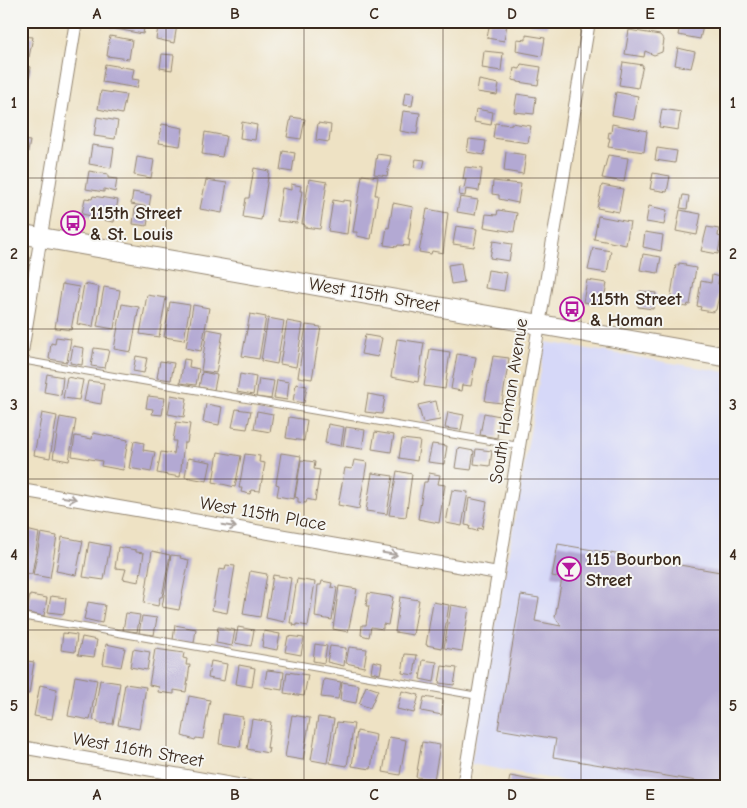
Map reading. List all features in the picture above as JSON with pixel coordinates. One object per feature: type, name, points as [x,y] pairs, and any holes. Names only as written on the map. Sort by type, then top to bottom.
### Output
[{"type":"street","points":[[21,359],[76,21]]},
{"type":"street","name":"South Homan Avenue","points":[[463,787],[589,21]]},
{"type":"street","name":"West 115th Street","points":[[21,234],[726,357]]},
{"type":"street","name":"West 115th Place","points":[[21,490],[498,572]]},
{"type":"street","name":"West 116th Street","points":[[21,747],[249,787]]},
{"type":"lane","points":[[21,359],[519,446]]},
{"type":"lane","points":[[21,616],[478,696]]},
{"type":"shaded area","points":[[546,342],[726,372],[726,787],[596,787],[471,764]]},
{"type":"building","points":[[112,21],[149,21],[148,28],[144,28],[143,34],[111,28]]},
{"type":"building","points":[[529,21],[548,21],[547,27],[529,24]]},
{"type":"building","points":[[630,21],[651,21],[650,26]]},
{"type":"building","points":[[681,21],[704,22],[700,39],[678,35]]},
{"type":"building","points":[[159,22],[177,25],[174,43],[156,39]]},
{"type":"building","points":[[490,22],[507,24],[504,41],[487,38]]},
{"type":"building","points":[[629,30],[660,35],[664,40],[662,52],[654,55],[645,51],[644,57],[625,54]]},
{"type":"building","points":[[526,35],[545,38],[542,56],[516,51],[517,39],[526,40]]},
{"type":"building","points":[[21,36],[33,37],[29,57],[21,56]]},
{"type":"building","points":[[110,36],[132,40],[129,59],[107,56]]},
{"type":"building","points":[[678,48],[695,52],[691,68],[675,65]]},
{"type":"building","points":[[484,51],[503,53],[501,71],[482,68]]},
{"type":"building","points":[[162,54],[174,55],[172,70],[160,68]]},
{"type":"building","points":[[623,62],[643,65],[638,88],[619,85]]},
{"type":"building","points":[[105,64],[134,69],[132,79],[139,80],[137,88],[102,82]]},
{"type":"building","points":[[521,64],[541,67],[538,85],[512,80],[514,68],[520,69]]},
{"type":"building","points":[[21,65],[31,67],[28,85],[21,84]]},
{"type":"building","points":[[479,80],[499,84],[497,95],[477,92]]},
{"type":"building","points":[[21,87],[27,88],[24,105],[21,105]]},
{"type":"building","points":[[101,91],[126,95],[122,114],[98,109]]},
{"type":"building","points":[[405,92],[414,93],[412,106],[403,105]]},
{"type":"building","points":[[616,92],[638,96],[634,119],[612,115]]},
{"type":"building","points":[[517,94],[536,97],[534,114],[514,112]]},
{"type":"building","points":[[476,109],[493,112],[491,125],[474,122]]},
{"type":"building","points":[[662,109],[681,112],[678,130],[659,127]]},
{"type":"building","points":[[403,111],[420,113],[417,134],[400,131]]},
{"type":"building","points":[[21,112],[24,112],[22,124],[21,124]]},
{"type":"building","points":[[97,117],[118,121],[115,139],[94,136]]},
{"type":"building","points":[[291,117],[305,119],[301,139],[287,137]]},
{"type":"building","points":[[242,122],[257,125],[255,140],[240,138]]},
{"type":"building","points":[[318,123],[331,125],[329,142],[316,140]]},
{"type":"building","points":[[495,123],[531,126],[528,143],[493,138]]},
{"type":"building","points":[[162,124],[183,128],[180,146],[159,143]]},
{"type":"building","points":[[612,124],[647,131],[644,152],[608,147],[609,132],[611,133]]},
{"type":"building","points":[[205,132],[226,136],[222,157],[202,154]]},
{"type":"building","points":[[469,139],[486,141],[484,155],[467,152]]},
{"type":"building","points":[[21,140],[30,141],[28,152],[21,151]]},
{"type":"building","points":[[92,145],[114,148],[111,168],[89,164]]},
{"type":"building","points":[[657,148],[677,151],[675,163],[655,160]]},
{"type":"building","points":[[283,151],[295,153],[292,172],[280,170]]},
{"type":"building","points":[[506,152],[526,155],[523,174],[504,171]]},
{"type":"building","points":[[377,154],[391,156],[387,176],[374,174]]},
{"type":"building","points":[[608,155],[628,158],[624,182],[602,178]]},
{"type":"building","points":[[137,157],[154,160],[151,178],[134,175]]},
{"type":"building","points":[[416,159],[425,160],[423,168],[414,167]]},
{"type":"building","points":[[465,167],[482,169],[479,191],[466,189],[465,196],[459,195],[460,187],[464,188],[466,179],[463,179]]},
{"type":"building","points":[[254,168],[269,171],[261,220],[243,217],[246,198],[249,198]]},
{"type":"building","points":[[89,171],[108,174],[108,178],[117,179],[115,192],[104,189],[104,192],[86,189]]},
{"type":"building","points":[[653,173],[670,176],[667,192],[650,189]]},
{"type":"building","points":[[362,175],[378,177],[375,195],[378,195],[371,239],[357,236],[357,232],[353,232]]},
{"type":"building","points":[[309,179],[327,182],[320,229],[304,227],[304,224],[302,224]]},
{"type":"building","points":[[206,180],[227,183],[222,213],[200,209]]},
{"type":"building","points":[[493,181],[521,184],[518,203],[499,199],[499,195],[492,194]]},
{"type":"building","points":[[291,184],[301,186],[300,191],[302,191],[297,223],[277,221],[282,188],[291,190]]},
{"type":"building","points":[[602,185],[623,189],[619,212],[597,208]]},
{"type":"building","points":[[133,192],[151,195],[149,207],[131,204]]},
{"type":"building","points":[[683,195],[689,196],[687,209],[680,208]]},
{"type":"building","points":[[93,196],[118,200],[114,222],[91,218],[91,216],[82,214],[85,198],[92,199]]},
{"type":"building","points":[[460,197],[478,200],[475,215],[457,212]]},
{"type":"building","points":[[333,200],[351,201],[347,234],[328,231]]},
{"type":"building","points":[[393,203],[413,207],[408,240],[410,240],[409,246],[384,245]]},
{"type":"building","points":[[649,206],[667,210],[664,225],[646,222]]},
{"type":"building","points":[[135,207],[150,209],[147,226],[133,224]]},
{"type":"building","points":[[427,209],[448,213],[443,253],[432,251],[431,254],[419,252]]},
{"type":"building","points":[[498,210],[517,213],[514,232],[484,227],[486,214],[497,215]]},
{"type":"building","points":[[680,210],[701,214],[697,235],[676,231]]},
{"type":"building","points":[[598,216],[630,222],[626,245],[594,239]]},
{"type":"building","points":[[456,226],[477,229],[474,247],[453,244]]},
{"type":"building","points":[[707,227],[719,229],[718,236],[721,237],[718,254],[701,251]]},
{"type":"building","points":[[645,232],[663,235],[661,251],[643,247]]},
{"type":"building","points":[[493,241],[512,244],[509,261],[490,258]]},
{"type":"building","points":[[593,248],[611,251],[607,273],[588,270]]},
{"type":"building","points":[[643,254],[661,257],[658,273],[640,270]]},
{"type":"building","points":[[461,263],[464,282],[451,284],[448,265]]},
{"type":"building","points":[[679,263],[696,268],[690,305],[688,304],[687,307],[674,305],[674,302],[670,301],[676,265],[679,265]]},
{"type":"building","points":[[488,270],[507,273],[504,291],[485,288]]},
{"type":"building","points":[[712,275],[719,277],[718,284],[721,285],[716,310],[713,312],[700,310],[701,307],[697,306],[701,281],[711,283]]},
{"type":"building","points":[[587,280],[607,283],[603,305],[583,302]]},
{"type":"building","points":[[62,284],[79,287],[71,330],[55,328]]},
{"type":"building","points":[[84,284],[99,287],[93,327],[77,324]]},
{"type":"building","points":[[104,287],[120,290],[114,329],[97,326]]},
{"type":"building","points":[[640,291],[656,293],[653,309],[638,307]]},
{"type":"building","points":[[147,295],[166,298],[159,337],[140,334]]},
{"type":"building","points":[[170,302],[190,305],[184,340],[164,337]]},
{"type":"building","points":[[122,304],[139,307],[131,352],[114,349]]},
{"type":"building","points":[[193,305],[209,308],[201,351],[186,348]]},
{"type":"building","points":[[250,314],[266,317],[259,359],[242,356]]},
{"type":"building","points":[[268,318],[284,321],[277,364],[261,361]]},
{"type":"building","points":[[287,321],[303,324],[296,367],[280,364]]},
{"type":"building","points":[[306,325],[321,327],[312,379],[298,377]]},
{"type":"building","points":[[207,329],[223,332],[216,373],[201,371]]},
{"type":"building","points":[[365,335],[382,338],[378,357],[361,354]]},
{"type":"building","points":[[56,337],[71,339],[67,362],[49,359],[51,343],[55,344]]},
{"type":"building","points":[[397,339],[424,343],[418,382],[391,377]]},
{"type":"building","points":[[73,346],[84,348],[82,365],[70,363]]},
{"type":"building","points":[[94,348],[109,350],[105,368],[91,366]]},
{"type":"building","points":[[430,349],[450,352],[445,389],[424,386]]},
{"type":"building","points":[[457,354],[476,357],[471,386],[462,385],[461,391],[451,389]]},
{"type":"building","points":[[136,356],[147,358],[144,373],[133,371]]},
{"type":"building","points":[[493,356],[509,358],[502,403],[485,401]]},
{"type":"building","points":[[184,359],[190,360],[189,367],[199,369],[196,385],[180,383]]},
{"type":"building","points":[[160,361],[174,363],[171,380],[157,378]]},
{"type":"building","points":[[202,372],[217,375],[214,390],[199,387]]},
{"type":"building","points":[[47,374],[63,377],[61,395],[44,392]]},
{"type":"building","points":[[240,374],[256,377],[253,395],[237,392]]},
{"type":"building","points":[[67,377],[83,380],[79,400],[63,398]]},
{"type":"building","points":[[259,379],[274,381],[271,399],[256,397]]},
{"type":"building","points":[[277,380],[289,382],[287,400],[274,398]]},
{"type":"building","points":[[88,381],[104,383],[101,404],[84,401]]},
{"type":"building","points":[[296,384],[307,386],[304,403],[293,401]]},
{"type":"building","points":[[368,394],[385,397],[382,414],[365,412]]},
{"type":"building","points":[[171,395],[187,398],[184,417],[168,414]]},
{"type":"building","points":[[148,396],[165,398],[162,415],[152,414],[153,409],[146,408]]},
{"type":"building","points":[[436,401],[440,420],[423,423],[418,405]]},
{"type":"building","points":[[206,404],[222,407],[219,425],[203,422]]},
{"type":"building","points":[[236,409],[251,411],[247,429],[232,427]]},
{"type":"building","points":[[257,411],[273,414],[270,432],[254,429]]},
{"type":"building","points":[[448,412],[464,415],[461,430],[445,428]]},
{"type":"building","points":[[42,413],[57,416],[50,458],[34,455]]},
{"type":"building","points":[[484,413],[500,416],[497,438],[480,435]]},
{"type":"building","points":[[60,417],[76,420],[69,461],[53,458]]},
{"type":"building","points":[[289,417],[307,420],[304,441],[286,438]]},
{"type":"building","points":[[176,422],[190,424],[187,443],[184,443],[180,477],[157,473],[161,452],[174,454],[176,441],[173,441]]},
{"type":"building","points":[[328,424],[344,427],[341,446],[325,443]]},
{"type":"building","points":[[346,427],[365,430],[362,449],[343,446]]},
{"type":"building","points":[[375,432],[394,435],[391,452],[372,449]]},
{"type":"building","points":[[93,433],[128,440],[123,470],[101,466],[102,461],[72,456],[75,436],[92,439]]},
{"type":"building","points":[[402,439],[420,441],[417,461],[399,458]]},
{"type":"building","points":[[134,441],[144,443],[143,450],[155,452],[151,472],[129,468]]},
{"type":"building","points":[[432,444],[447,446],[444,464],[428,462]]},
{"type":"building","points":[[458,448],[474,451],[471,470],[455,468]]},
{"type":"building","points":[[476,449],[492,451],[490,466],[474,464]]},
{"type":"building","points":[[218,452],[241,456],[235,487],[213,482]]},
{"type":"building","points":[[281,453],[301,456],[294,499],[277,496],[279,485],[276,484]]},
{"type":"building","points":[[245,454],[260,456],[259,462],[265,463],[260,491],[251,490],[250,494],[241,492],[242,488],[239,488]]},
{"type":"building","points":[[188,458],[211,462],[207,481],[185,477]]},
{"type":"building","points":[[301,460],[315,462],[314,469],[320,470],[315,501],[307,499],[306,503],[298,502],[298,498],[295,497]]},
{"type":"building","points":[[354,460],[367,462],[359,509],[338,505],[345,468],[352,469]]},
{"type":"building","points":[[397,471],[412,474],[406,517],[389,515]]},
{"type":"building","points":[[372,473],[393,476],[387,514],[366,511]]},
{"type":"building","points":[[429,473],[440,475],[438,484],[445,485],[439,523],[418,519],[424,482],[427,482]]},
{"type":"building","points":[[452,490],[468,492],[462,526],[446,523]]},
{"type":"building","points":[[469,498],[487,502],[482,529],[478,528],[477,531],[469,529],[470,526],[465,525]]},
{"type":"building","points":[[22,529],[39,533],[32,574],[21,573]]},
{"type":"building","points":[[41,533],[57,536],[50,578],[33,575]]},
{"type":"building","points":[[62,537],[83,541],[76,575],[56,571]]},
{"type":"building","points":[[89,542],[110,546],[104,580],[83,577]]},
{"type":"building","points":[[558,544],[726,573],[726,786],[553,757],[556,739],[498,729],[521,595],[539,598],[535,621],[561,626],[555,617],[562,578],[552,576]]},
{"type":"building","points":[[118,547],[144,553],[139,582],[123,579],[126,569],[115,568]]},
{"type":"building","points":[[152,551],[170,555],[162,597],[160,597],[158,606],[144,603]]},
{"type":"building","points":[[171,555],[181,556],[180,558],[189,560],[179,610],[162,607]]},
{"type":"building","points":[[226,565],[235,566],[227,613],[212,610],[219,569],[225,570]]},
{"type":"building","points":[[250,571],[267,574],[260,617],[243,614]]},
{"type":"building","points":[[273,575],[291,578],[284,622],[266,618]]},
{"type":"building","points":[[297,579],[315,582],[308,626],[297,624],[297,626],[293,625],[294,623],[290,623]]},
{"type":"building","points":[[322,581],[332,583],[331,587],[337,588],[332,620],[315,617],[318,585],[321,585]]},
{"type":"building","points":[[339,586],[357,589],[348,632],[333,629]]},
{"type":"building","points":[[368,593],[393,597],[388,625],[383,624],[383,629],[371,627],[369,637],[361,635],[362,625],[366,625],[369,606],[366,606]]},
{"type":"building","points":[[21,594],[27,596],[24,614],[21,614]]},
{"type":"building","points":[[30,595],[47,598],[44,616],[27,613]]},
{"type":"building","points":[[51,596],[66,598],[64,614],[48,612]]},
{"type":"building","points":[[400,597],[419,600],[413,635],[395,632]]},
{"type":"building","points":[[88,602],[105,605],[102,623],[84,619]]},
{"type":"building","points":[[433,602],[449,605],[442,648],[426,645]]},
{"type":"building","points":[[451,605],[469,608],[462,651],[444,648]]},
{"type":"building","points":[[126,613],[140,615],[137,632],[123,630]]},
{"type":"building","points":[[142,616],[157,618],[154,635],[139,633]]},
{"type":"building","points":[[175,625],[196,629],[194,643],[173,640]]},
{"type":"building","points":[[218,627],[235,630],[232,646],[216,643]]},
{"type":"building","points":[[238,627],[254,630],[251,646],[235,643]]},
{"type":"building","points":[[264,631],[280,634],[277,650],[262,647]]},
{"type":"building","points":[[63,633],[77,635],[75,652],[61,650]]},
{"type":"building","points":[[288,636],[304,638],[301,655],[285,652]]},
{"type":"building","points":[[82,637],[97,640],[94,657],[78,655]]},
{"type":"building","points":[[106,644],[125,648],[121,667],[103,664]]},
{"type":"building","points":[[315,644],[327,646],[324,663],[313,661]]},
{"type":"building","points":[[330,646],[346,648],[344,666],[327,662]]},
{"type":"building","points":[[349,647],[367,649],[364,667],[346,663]]},
{"type":"building","points":[[133,649],[150,652],[147,670],[130,667]]},
{"type":"building","points":[[155,649],[184,653],[183,658],[187,659],[186,665],[190,665],[186,692],[174,690],[174,694],[158,692],[159,687],[149,685]]},
{"type":"building","points":[[405,654],[417,655],[414,675],[402,673]]},
{"type":"building","points":[[21,660],[34,662],[29,694],[21,693]]},
{"type":"building","points":[[423,660],[437,662],[434,682],[420,679]]},
{"type":"building","points":[[211,661],[227,664],[224,681],[208,678]]},
{"type":"building","points":[[373,661],[382,663],[380,674],[371,672]]},
{"type":"building","points":[[239,665],[255,668],[252,687],[236,684]]},
{"type":"building","points":[[442,666],[457,668],[454,685],[439,683]]},
{"type":"building","points":[[267,670],[284,672],[282,690],[264,687]]},
{"type":"building","points":[[287,672],[308,675],[304,696],[284,693]]},
{"type":"building","points":[[75,676],[97,680],[90,720],[68,716]]},
{"type":"building","points":[[324,679],[341,682],[338,699],[321,697]]},
{"type":"building","points":[[100,680],[120,683],[113,724],[98,723],[98,721],[93,720]]},
{"type":"building","points":[[342,682],[359,685],[356,703],[340,700]]},
{"type":"building","points":[[125,684],[146,687],[139,729],[118,725]]},
{"type":"building","points":[[40,685],[57,689],[52,719],[34,716]]},
{"type":"building","points":[[366,686],[378,690],[370,708],[359,704]]},
{"type":"building","points":[[402,691],[419,695],[414,713],[397,709]]},
{"type":"building","points":[[189,696],[210,700],[203,739],[196,738],[195,740],[182,736]]},
{"type":"building","points":[[424,697],[443,700],[442,715],[421,711]]},
{"type":"building","points":[[223,714],[243,717],[240,747],[219,744]]},
{"type":"building","points":[[292,715],[310,718],[303,760],[285,757]]},
{"type":"building","points":[[318,717],[334,719],[327,763],[311,760]]},
{"type":"building","points":[[252,719],[271,722],[268,753],[247,749]]},
{"type":"building","points":[[337,722],[354,724],[347,766],[330,763]]},
{"type":"building","points":[[357,731],[376,735],[371,769],[352,766]]},
{"type":"building","points":[[389,737],[406,740],[400,775],[383,772]]},
{"type":"building","points":[[422,742],[440,745],[434,780],[416,777]]},
{"type":"building","points":[[510,776],[548,783],[547,787],[508,787]]},
{"type":"place","name":"115th Street & St. Louis","points":[[73,223]]},
{"type":"place","name":"115th Street & Homan","points":[[572,309]]},
{"type":"place","name":"115 Bourbon Street","points":[[569,569]]}]
